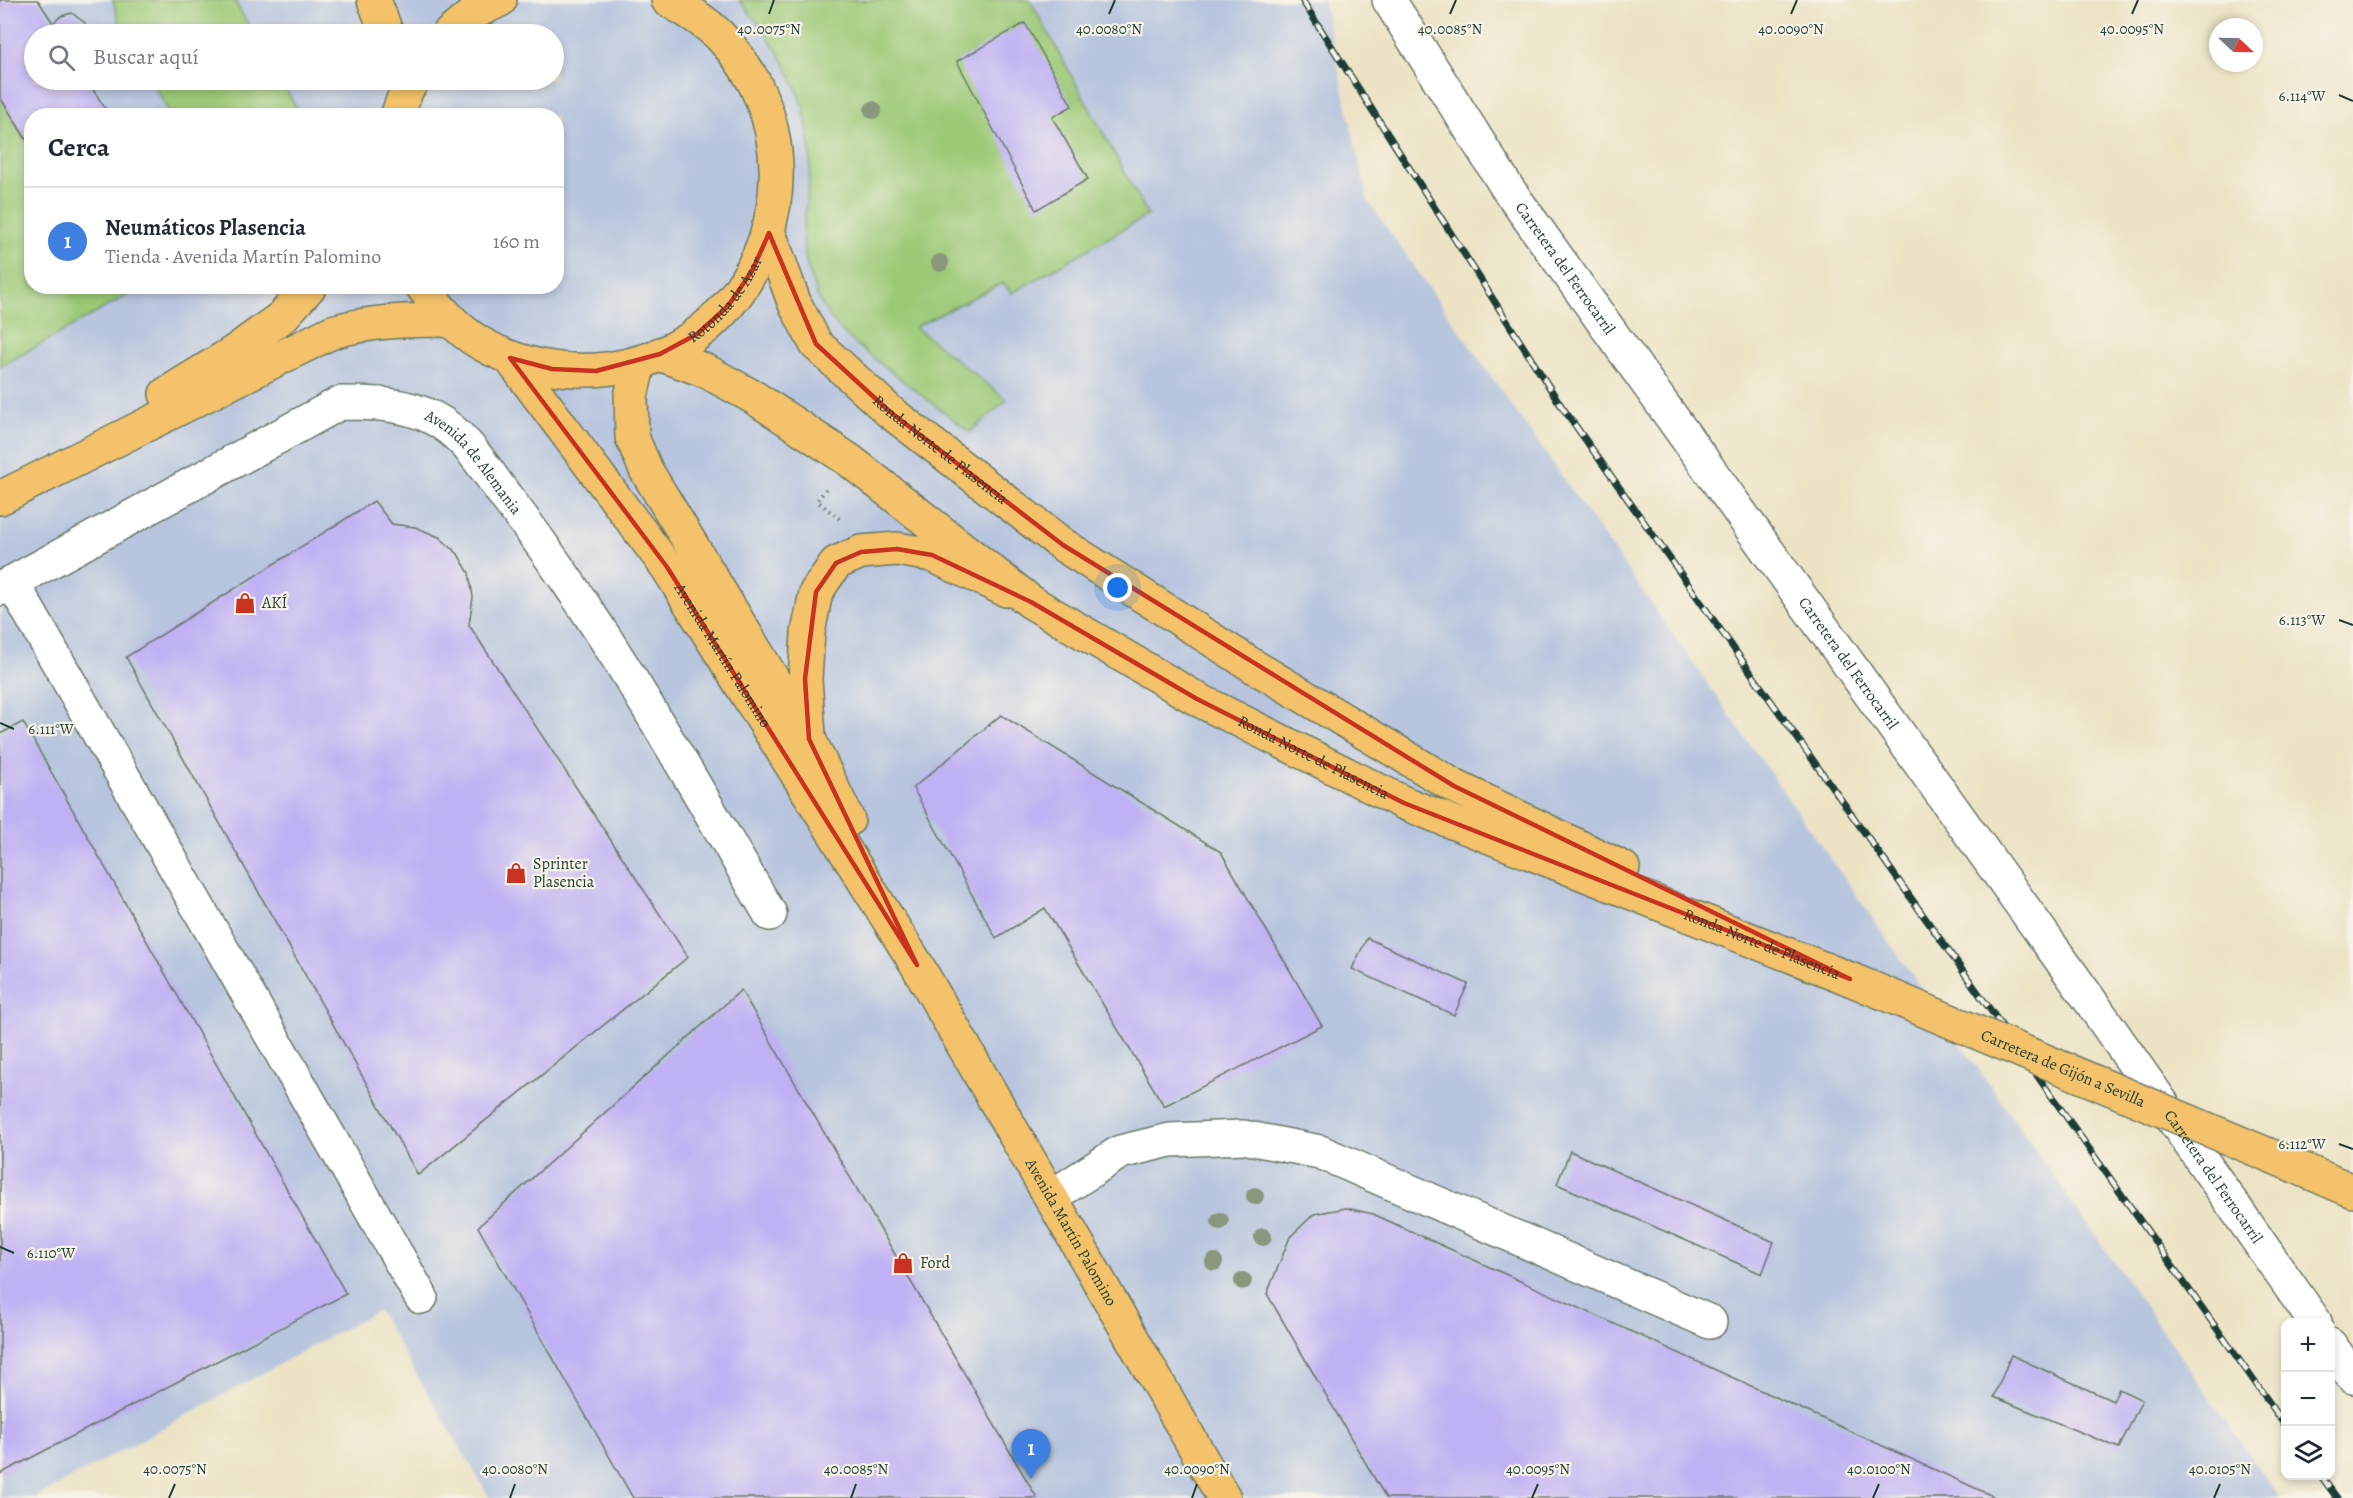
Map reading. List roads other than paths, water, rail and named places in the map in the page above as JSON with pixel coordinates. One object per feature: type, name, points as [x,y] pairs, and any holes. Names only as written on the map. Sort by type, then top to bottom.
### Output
[{"type":"main road","points":[[374,0],[383,24]]},
{"type":"main road","points":[[461,24],[475,12],[500,0]]},
{"type":"main road","name":"Rotonda de Azar","points":[[429,294],[450,320],[478,342],[510,358],[552,369],[596,371],[649,359],[697,334],[728,306],[752,271],[769,233],[776,198],[777,162],[771,128],[759,94],[742,63],[719,36],[692,13],[668,0]]},
{"type":"main road","name":"Ronda Norte de Plasencia","points":[[769,233],[794,302],[816,344],[889,411],[1062,545],[1255,666],[1454,786],[1850,980]]},
{"type":"main road","points":[[0,497],[234,352],[282,316],[303,294]]},
{"type":"main road","points":[[0,497],[332,332],[362,324],[406,320],[450,320]]},
{"type":"main road","name":"Avenida Martín Palomino","points":[[510,358],[667,567],[917,965],[1224,1498]]},
{"type":"main road","name":"Ronda Norte de Plasencia","points":[[649,359],[706,371],[755,398],[849,460],[1031,602],[1197,699],[1404,803],[1850,980]]},
{"type":"main road","name":"Avenida Martín Palomino","points":[[649,359],[631,396],[632,438],[646,470],[809,740],[917,965]]},
{"type":"main road","points":[[809,740],[805,679],[807,633],[816,592],[836,563],[861,552],[897,549],[932,555],[1031,602]]},
{"type":"main road","name":"Carretera de Gijón a Sevilla","points":[[1850,980],[2353,1191]]},
{"type":"street","name":"Carretera del Ferrocarril","points":[[1389,0],[1508,189],[2088,999],[2311,1318]]},
{"type":"street","name":"Avenida de Alemania","points":[[6,585],[340,403],[380,404],[412,409],[434,418],[460,437],[541,541],[624,666],[770,914]]},
{"type":"street","points":[[6,585],[421,1297]]},
{"type":"street","points":[[1051,1197],[1120,1152],[1170,1140],[1243,1137],[1309,1149],[1710,1322]]},
{"type":"street","points":[[2335,1351],[2353,1377]]},
{"type":"railway","points":[[1302,0],[1560,404],[2281,1419]]},
{"type":"railway","points":[[2324,1480],[2337,1498]]},
{"type":"place","name":"AKÍ","points":[[245,603]]},
{"type":"place","name":"Sprinter Plasencia","points":[[516,873]]},
{"type":"place","name":"Ford","points":[[903,1263]]},
{"type":"place","name":"Neumáticos Plasencia","points":[[1031,1479]]}]
